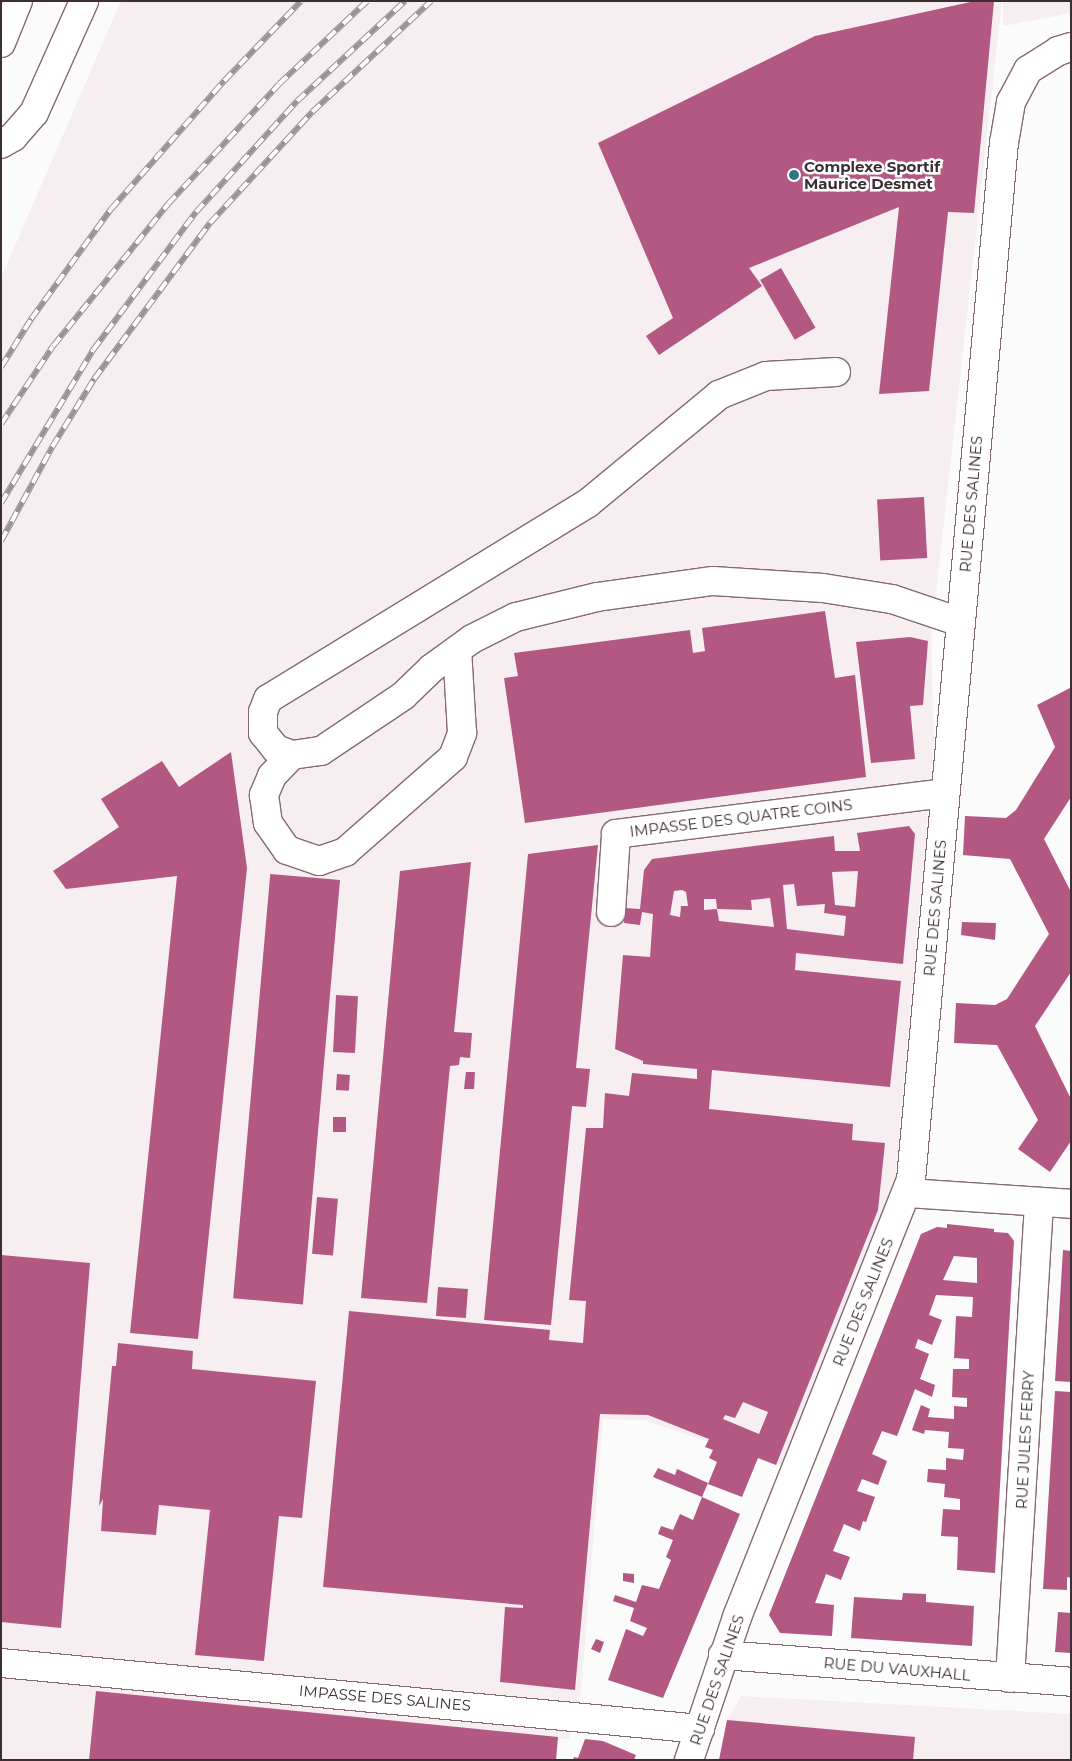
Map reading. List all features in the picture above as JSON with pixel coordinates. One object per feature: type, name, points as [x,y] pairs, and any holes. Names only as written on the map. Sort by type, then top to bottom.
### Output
[{"type":"street","points":[[1,43],[18,1]]},
{"type":"street","points":[[1,144],[13,138],[34,113],[84,1]]},
{"type":"street","name":"RUE DES SALINES","points":[[689,1760],[723,1655],[907,1193],[914,1165],[944,793],[1003,153],[1011,102],[1028,70],[1058,51],[1071,48]]},
{"type":"street","points":[[836,372],[766,376],[719,395],[588,503],[268,700],[263,712],[263,733],[276,749],[292,755],[320,751],[403,696],[458,650],[516,617],[598,597],[713,581],[823,588],[882,597],[960,622]]},
{"type":"street","points":[[292,755],[272,776],[264,795],[268,823],[287,850],[318,861],[345,852],[453,757],[462,733],[458,650]]},
{"type":"street","name":"IMPASSE DES QUATRE COINS","points":[[611,912],[616,834],[944,793]]},
{"type":"street","points":[[907,1193],[1071,1204]]},
{"type":"street","name":"RUE JULES FERRY","points":[[1010,1678],[1039,1202]]},
{"type":"street","name":"RUE DU VAUXHALL","points":[[723,1655],[1071,1682]]},
{"type":"street","name":"IMPASSE DES SALINES","points":[[1,1663],[700,1729]]},
{"type":"shaded area","points":[[121,1],[1002,1],[931,638],[934,742],[893,1203],[790,1470],[644,1420],[603,1419],[581,1692],[569,1739],[520,1740],[517,1760],[1,1760],[1,278]]},
{"type":"shaded area","points":[[1003,1],[1071,1],[1071,13],[1003,26]]},
{"type":"shaded area","points":[[741,1696],[1071,1714],[1071,1760],[719,1760],[727,1720]]},
{"type":"building","name":"Complexe Sportif Maurice Desmet","points":[[975,1],[994,1],[974,213],[948,212],[929,391],[879,394],[899,207],[749,268],[762,286],[659,355],[646,336],[673,318],[598,143],[815,36]]},
{"type":"building","points":[[781,268],[816,328],[795,340],[760,280]]},
{"type":"building","points":[[924,497],[927,558],[880,560],[877,499]]},
{"type":"building","points":[[825,611],[835,678],[855,675],[866,777],[525,823],[504,678],[518,676],[514,653],[690,630],[693,653],[705,651],[702,628]]},
{"type":"building","points":[[910,637],[928,641],[923,705],[910,706],[915,759],[871,763],[856,642]]},
{"type":"building","points":[[1070,688],[1071,797],[1044,839],[1071,892],[1071,972],[1035,1026],[1071,1099],[1071,1141],[1050,1172],[1018,1149],[1038,1120],[997,1045],[954,1043],[956,1003],[995,1005],[1007,999],[1049,934],[1010,859],[963,855],[965,816],[1006,818],[1016,810],[1055,747],[1037,705]]},
{"type":"building","points":[[231,752],[247,868],[198,1339],[130,1333],[177,876],[66,889],[53,871],[119,827],[101,799],[162,761],[179,787]]},
{"type":"building","points":[[909,826],[915,834],[903,964],[796,953],[795,970],[901,981],[890,1087],[712,1070],[709,1109],[853,1124],[852,1140],[885,1143],[878,1210],[776,1465],[758,1458],[742,1497],[708,1484],[717,1462],[709,1458],[713,1450],[705,1447],[709,1439],[648,1415],[600,1414],[575,1690],[500,1682],[505,1607],[523,1608],[523,1605],[323,1587],[349,1311],[550,1330],[549,1340],[583,1343],[586,1301],[569,1300],[586,1128],[603,1128],[605,1093],[629,1096],[632,1073],[697,1079],[697,1069],[643,1064],[643,1061],[615,1049],[623,955],[650,957],[653,914],[642,912],[640,925],[624,923],[625,908],[640,909],[644,870],[652,859],[834,836],[835,851],[860,851],[857,833]],"holes":[[[858,871],[855,907],[835,905],[832,872]],[[794,884],[797,906],[825,904],[824,913],[846,916],[844,936],[787,929],[783,885]],[[682,890],[686,892],[688,906],[681,906],[680,917],[670,915],[674,891]],[[770,898],[774,927],[719,921],[717,909],[752,910],[751,900]],[[704,899],[716,899],[717,909],[704,910]],[[743,1402],[768,1412],[759,1434],[723,1419],[725,1415],[735,1418]]]},
{"type":"building","points":[[598,845],[576,1068],[590,1069],[586,1107],[572,1106],[551,1325],[484,1320],[528,854]]},
{"type":"building","points":[[471,862],[454,1032],[472,1033],[470,1058],[460,1057],[459,1065],[450,1066],[427,1303],[361,1298],[400,871]]},
{"type":"building","points":[[270,874],[340,880],[303,1304],[233,1298]]},
{"type":"building","points":[[962,922],[996,923],[995,940],[961,935]]},
{"type":"building","points":[[336,995],[358,996],[355,1053],[333,1052]]},
{"type":"building","points":[[466,1072],[475,1072],[474,1089],[464,1089]]},
{"type":"building","points":[[337,1074],[350,1075],[349,1091],[336,1090]]},
{"type":"building","points":[[333,1117],[346,1117],[346,1132],[333,1132]]},
{"type":"building","points":[[317,1197],[338,1199],[333,1256],[312,1254]]},
{"type":"building","points":[[947,1224],[994,1229],[994,1232],[1008,1233],[1014,1241],[995,1573],[957,1570],[958,1537],[941,1536],[943,1509],[960,1510],[960,1499],[944,1497],[945,1484],[927,1482],[928,1469],[946,1470],[946,1458],[963,1460],[964,1449],[948,1448],[949,1432],[925,1430],[924,1434],[912,1430],[921,1405],[930,1409],[928,1417],[954,1419],[954,1406],[967,1407],[967,1398],[952,1397],[953,1369],[969,1369],[969,1359],[954,1358],[956,1316],[972,1317],[973,1297],[936,1295],[929,1315],[942,1320],[932,1345],[918,1339],[915,1348],[929,1354],[920,1379],[935,1385],[932,1397],[915,1389],[897,1436],[882,1431],[872,1454],[887,1461],[878,1485],[862,1479],[857,1491],[875,1497],[866,1522],[863,1521],[860,1531],[844,1524],[833,1551],[850,1557],[841,1580],[826,1574],[815,1603],[834,1605],[832,1636],[780,1633],[769,1615],[921,1234],[937,1227],[947,1228]],"holes":[[[954,1256],[977,1258],[977,1283],[943,1280]]]},
{"type":"building","points":[[1063,1250],[1071,1251],[1071,1382],[1055,1381]]},
{"type":"building","points":[[1,1255],[90,1263],[61,1628],[1,1622]]},
{"type":"building","points":[[438,1287],[468,1289],[466,1318],[436,1316]]},
{"type":"building","points":[[118,1343],[193,1351],[192,1369],[316,1381],[302,1518],[279,1516],[264,1661],[195,1655],[210,1510],[159,1505],[156,1535],[101,1531],[103,1499],[99,1506],[112,1366],[116,1366]]},
{"type":"building","points":[[1055,1391],[1071,1392],[1071,1578],[1067,1577],[1067,1590],[1043,1589]]},
{"type":"building","points":[[658,1468],[675,1475],[677,1469],[708,1483],[702,1497],[653,1477]]},
{"type":"building","points":[[702,1497],[740,1514],[663,1698],[608,1680],[626,1629],[643,1636],[647,1628],[630,1621],[634,1608],[613,1601],[615,1595],[636,1602],[642,1585],[659,1589],[671,1560],[666,1557],[673,1540],[658,1534],[661,1526],[673,1530],[680,1514],[693,1520]]},
{"type":"building","points":[[623,1573],[634,1574],[634,1583],[623,1581]]},
{"type":"building","points":[[903,1593],[926,1594],[926,1602],[974,1606],[972,1646],[851,1638],[854,1597],[902,1600]]},
{"type":"building","points":[[1058,1612],[1071,1613],[1071,1653],[1055,1652]]},
{"type":"building","points":[[596,1639],[604,1642],[600,1653],[591,1649]]},
{"type":"building","points":[[96,1691],[558,1737],[556,1760],[89,1760]]},
{"type":"building","points":[[727,1720],[915,1737],[913,1760],[719,1760]]},
{"type":"building","points":[[585,1739],[603,1741],[636,1755],[634,1760],[573,1760],[574,1757],[578,1758]]},
{"type":"railway","points":[[1,367],[31,319],[111,209],[224,81],[301,1]]},
{"type":"railway","points":[[1,424],[53,346],[168,204],[279,84],[367,1]]},
{"type":"railway","points":[[1,503],[93,350],[196,212],[297,101],[405,1]]},
{"type":"railway","points":[[1,541],[52,447],[94,379],[210,223],[312,112],[431,1]]},
{"type":"place","name":"Complexe Sportif Maurice Desmet","points":[[794,175]]}]
